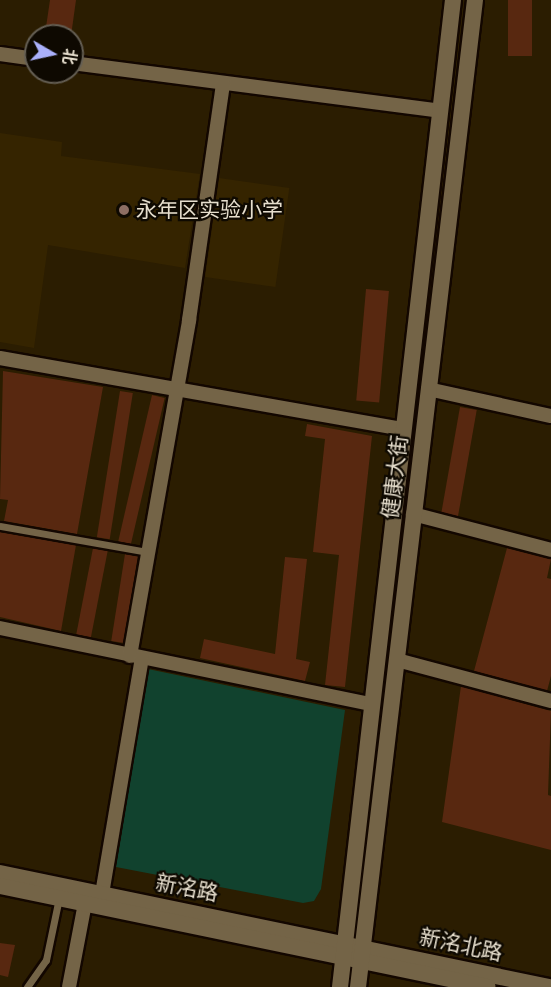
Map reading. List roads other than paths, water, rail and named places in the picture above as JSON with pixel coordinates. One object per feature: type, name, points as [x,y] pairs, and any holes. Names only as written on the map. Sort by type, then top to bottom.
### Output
[{"type":"main road","name":"健康大街","points":[[340,987],[370,704],[453,0]]},
{"type":"main road","name":"健康大街","points":[[358,987],[475,0]]},
{"type":"main road","name":"新洺路","points":[[0,873],[363,954]]},
{"type":"main road","name":"新洺路","points":[[0,886],[344,950]]},
{"type":"main road","name":"新洺北路","points":[[363,954],[488,987]]},
{"type":"main road","name":"新洺北路","points":[[363,954],[549,987]]},
{"type":"street","points":[[0,54],[24,57]]},
{"type":"street","points":[[84,65],[440,111]]},
{"type":"street","points":[[102,894],[136,657],[148,552],[176,389],[223,83]]},
{"type":"street","points":[[0,358],[402,429]]},
{"type":"street","points":[[428,389],[551,416]]},
{"type":"street","points":[[413,514],[551,550]]},
{"type":"street","points":[[0,628],[370,704]]},
{"type":"street","points":[[397,660],[551,701]]},
{"type":"street","points":[[69,987],[85,903]]},
{"type":"lane","points":[[0,526],[148,552]]},
{"type":"lane","points":[[27,987],[46,960],[59,898]]},
{"type":"place","name":"永年区实验小学","points":[[124,210]]}]
